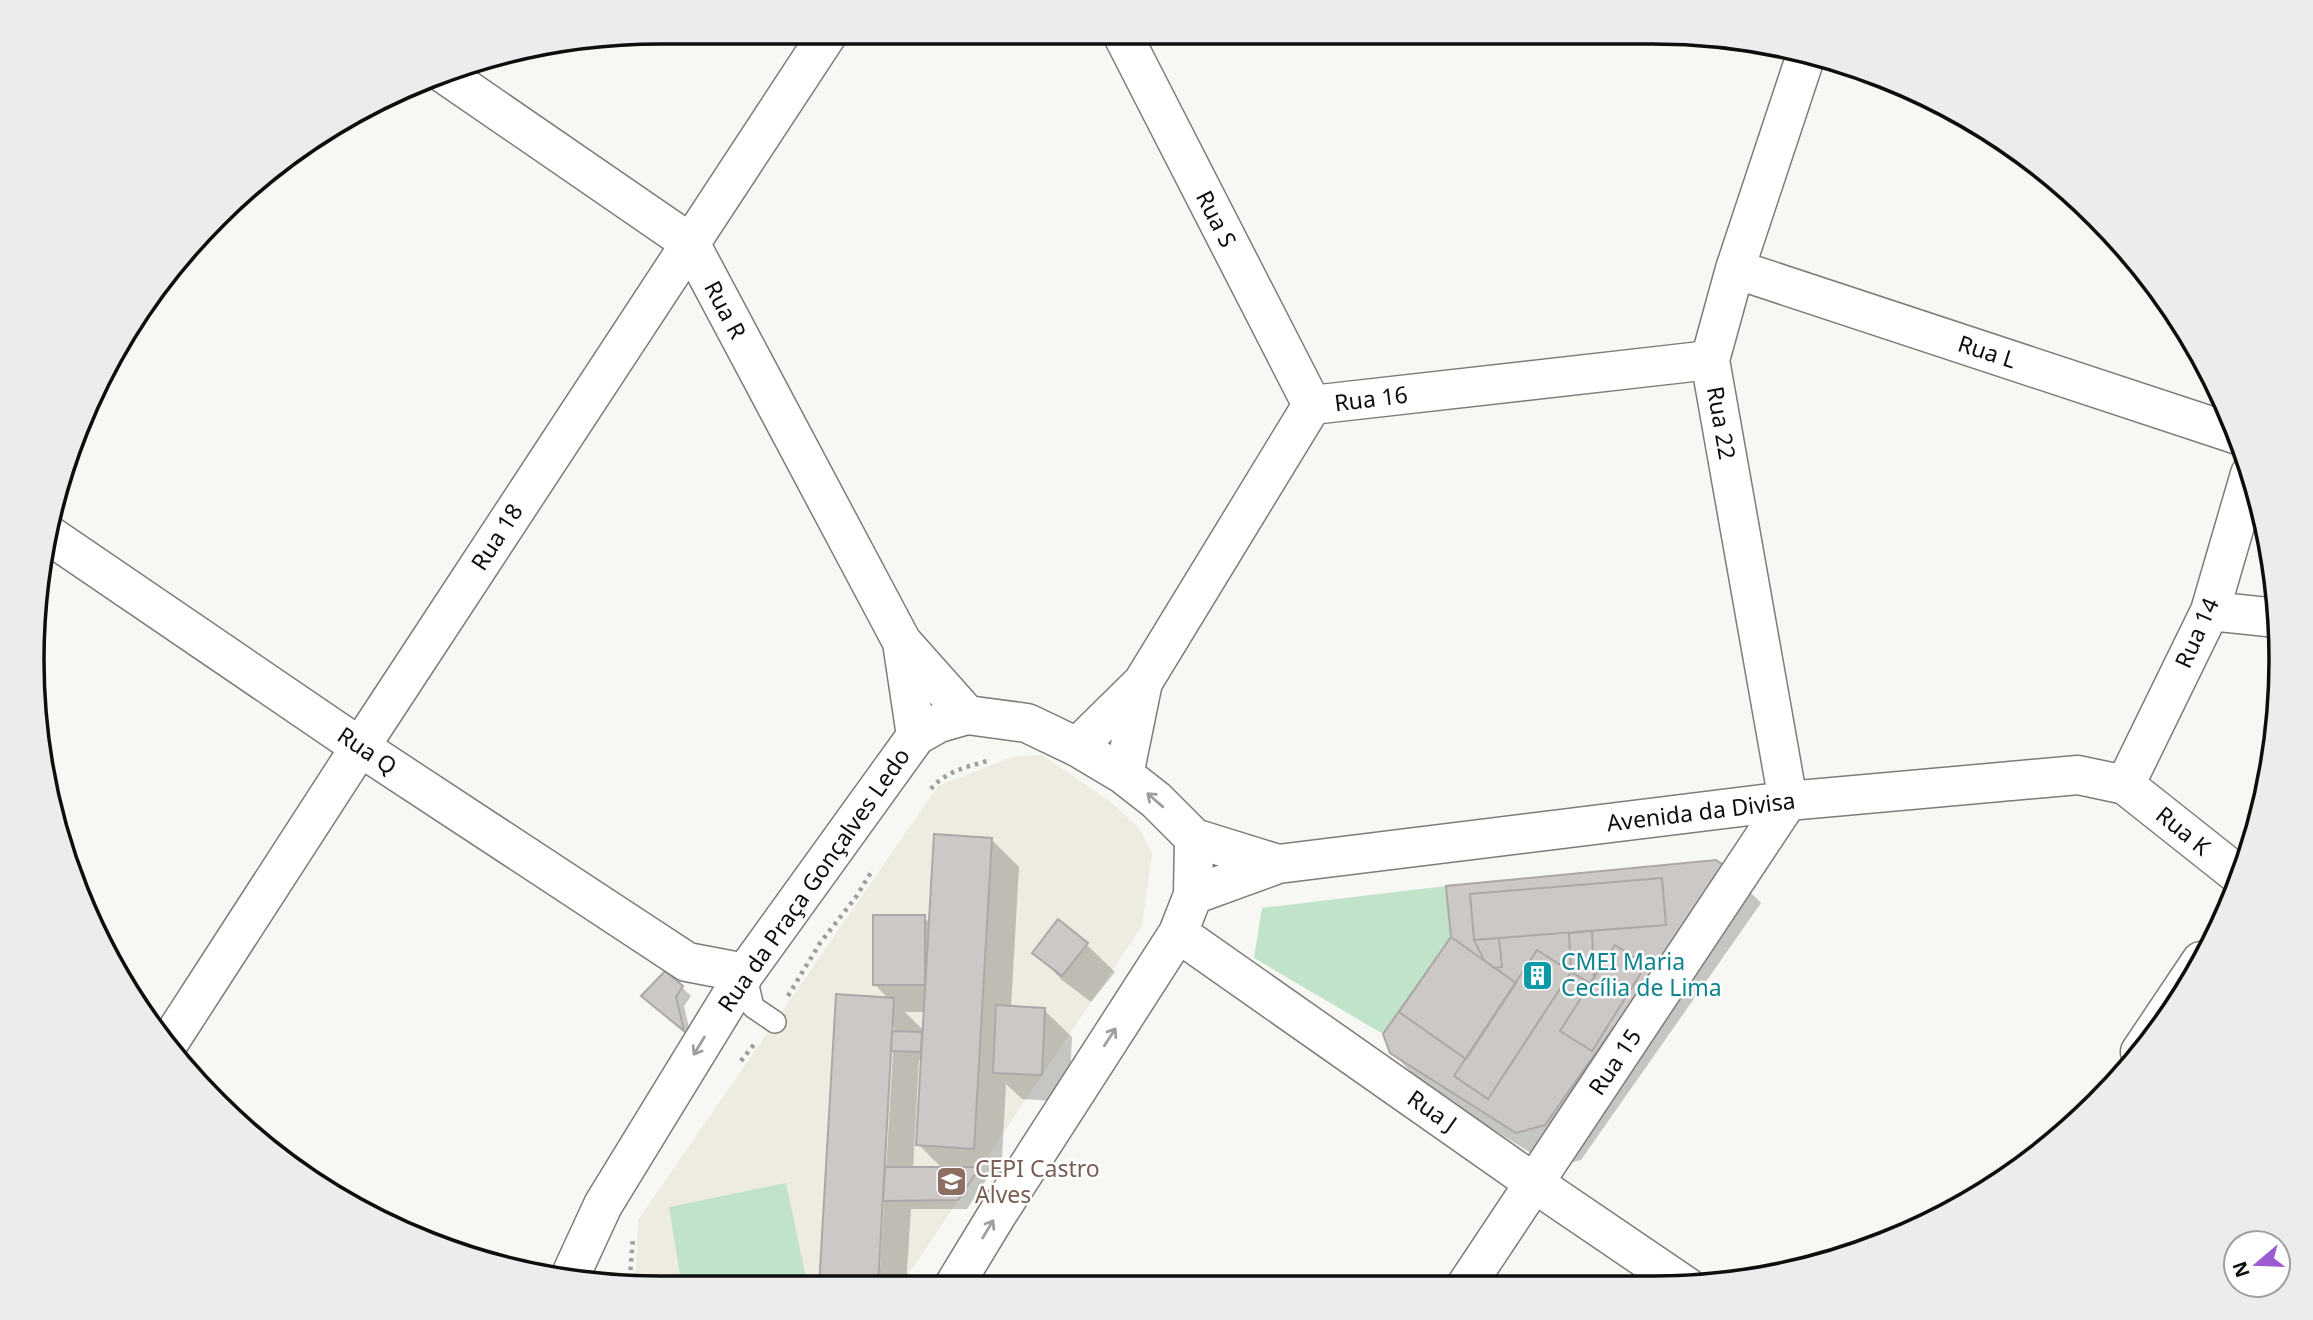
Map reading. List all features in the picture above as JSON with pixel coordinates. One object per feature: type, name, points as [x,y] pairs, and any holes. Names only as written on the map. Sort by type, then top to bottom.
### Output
[{"type":"street","name":"Rua 18","points":[[173,1037],[822,44]]},
{"type":"street","name":"Rua S","points":[[1127,44],[1312,405]]},
{"type":"street","name":"Rua 22","points":[[1788,801],[1710,360],[1735,269],[1803,63]]},
{"type":"street","name":"Rua R","points":[[453,80],[690,243],[902,642],[967,715]]},
{"type":"street","name":"Rua L","points":[[1735,269],[2225,431]]},
{"type":"street","name":"Rua 16","points":[[1077,747],[1143,682],[1312,405],[1710,360]]},
{"type":"street","name":"Rua 14","points":[[2125,785],[2210,611],[2245,491]]},
{"type":"street","name":"Rua Q","points":[[56,540],[360,747],[739,998]]},
{"type":"street","points":[[2210,611],[2268,617]]},
{"type":"street","name":"Rua R","points":[[902,642],[916,736]]},
{"type":"street","name":"Rua 16","points":[[1124,775],[1143,682]]},
{"type":"street","name":"Rua da Praça Gonçalves Ledo","points":[[570,1269],[603,1205],[916,736],[939,723],[967,715],[1027,723],[1077,747],[1124,775],[1156,800],[1194,838]]},
{"type":"street","name":"Avenida da Divisa","points":[[1192,895],[1278,864],[1788,801],[2078,775],[2125,785]]},
{"type":"street","name":"Rua K","points":[[2125,785],[2232,870]]},
{"type":"street","name":"Rua 15","points":[[1472,1276],[1788,801]]},
{"type":"street","name":"Avenida da Divisa","points":[[1194,838],[1278,864]]},
{"type":"street","points":[[960,1276],[1178,933],[1192,895],[1194,838]]},
{"type":"street","name":"Rua J","points":[[1178,933],[1670,1276]]},
{"type":"lane","points":[[739,998],[773,1021]]},
{"type":"path","points":[[924,798],[938,780],[961,769],[997,759]]},
{"type":"path","points":[[736,1068],[773,1021],[820,943],[856,897],[876,864]]},
{"type":"path","points":[[630,1275],[633,1237]]},
{"type":"shaded area","points":[[1042,755],[1108,800],[1139,828],[1152,853],[1142,926],[907,1276],[636,1275],[638,1220],[938,786],[1015,756]]},
{"type":"green space","points":[[1446,886],[1451,937],[1383,1034],[1254,958],[1262,908]]},
{"type":"green space","points":[[786,1183],[806,1276],[680,1276],[669,1207]]},
{"type":"building","points":[[934,834],[992,838],[974,1149],[916,1145]]},
{"type":"building","name":"CMEI Maria Cecília de Lima","points":[[1716,860],[1727,867],[1545,1125],[1516,1133],[1390,1053],[1383,1034],[1451,937],[1446,886]]},
{"type":"building","points":[[1662,878],[1666,925],[1474,940],[1470,894]]},
{"type":"building","points":[[873,915],[925,915],[925,985],[873,985]]},
{"type":"building","points":[[1058,919],[1088,943],[1062,976],[1032,953]]},
{"type":"building","points":[[1592,931],[1594,977],[1590,983],[1571,972],[1569,933]]},
{"type":"building","points":[[1451,937],[1516,983],[1466,1059],[1399,1012]]},
{"type":"building","points":[[1499,938],[1502,967],[1494,968],[1484,960],[1474,940]]},
{"type":"building","points":[[1615,945],[1646,965],[1592,1051],[1560,1031]]},
{"type":"building","points":[[1537,950],[1571,972],[1488,1099],[1454,1076]]},
{"type":"building","points":[[665,971],[683,986],[676,997],[684,1031],[641,996]]},
{"type":"building","points":[[836,994],[894,998],[879,1276],[820,1276]]},
{"type":"building","points":[[996,1005],[1045,1008],[1042,1075],[993,1073]]},
{"type":"building","points":[[892,1031],[922,1032],[921,1052],[891,1051]]},
{"type":"building","points":[[885,1167],[980,1167],[958,1200],[883,1201]]},
{"type":"place","name":"CMEI Maria Cecília de Lima","points":[[1538,975]]},
{"type":"place","name":"CEPI Castro Alves","points":[[952,1182]]}]
